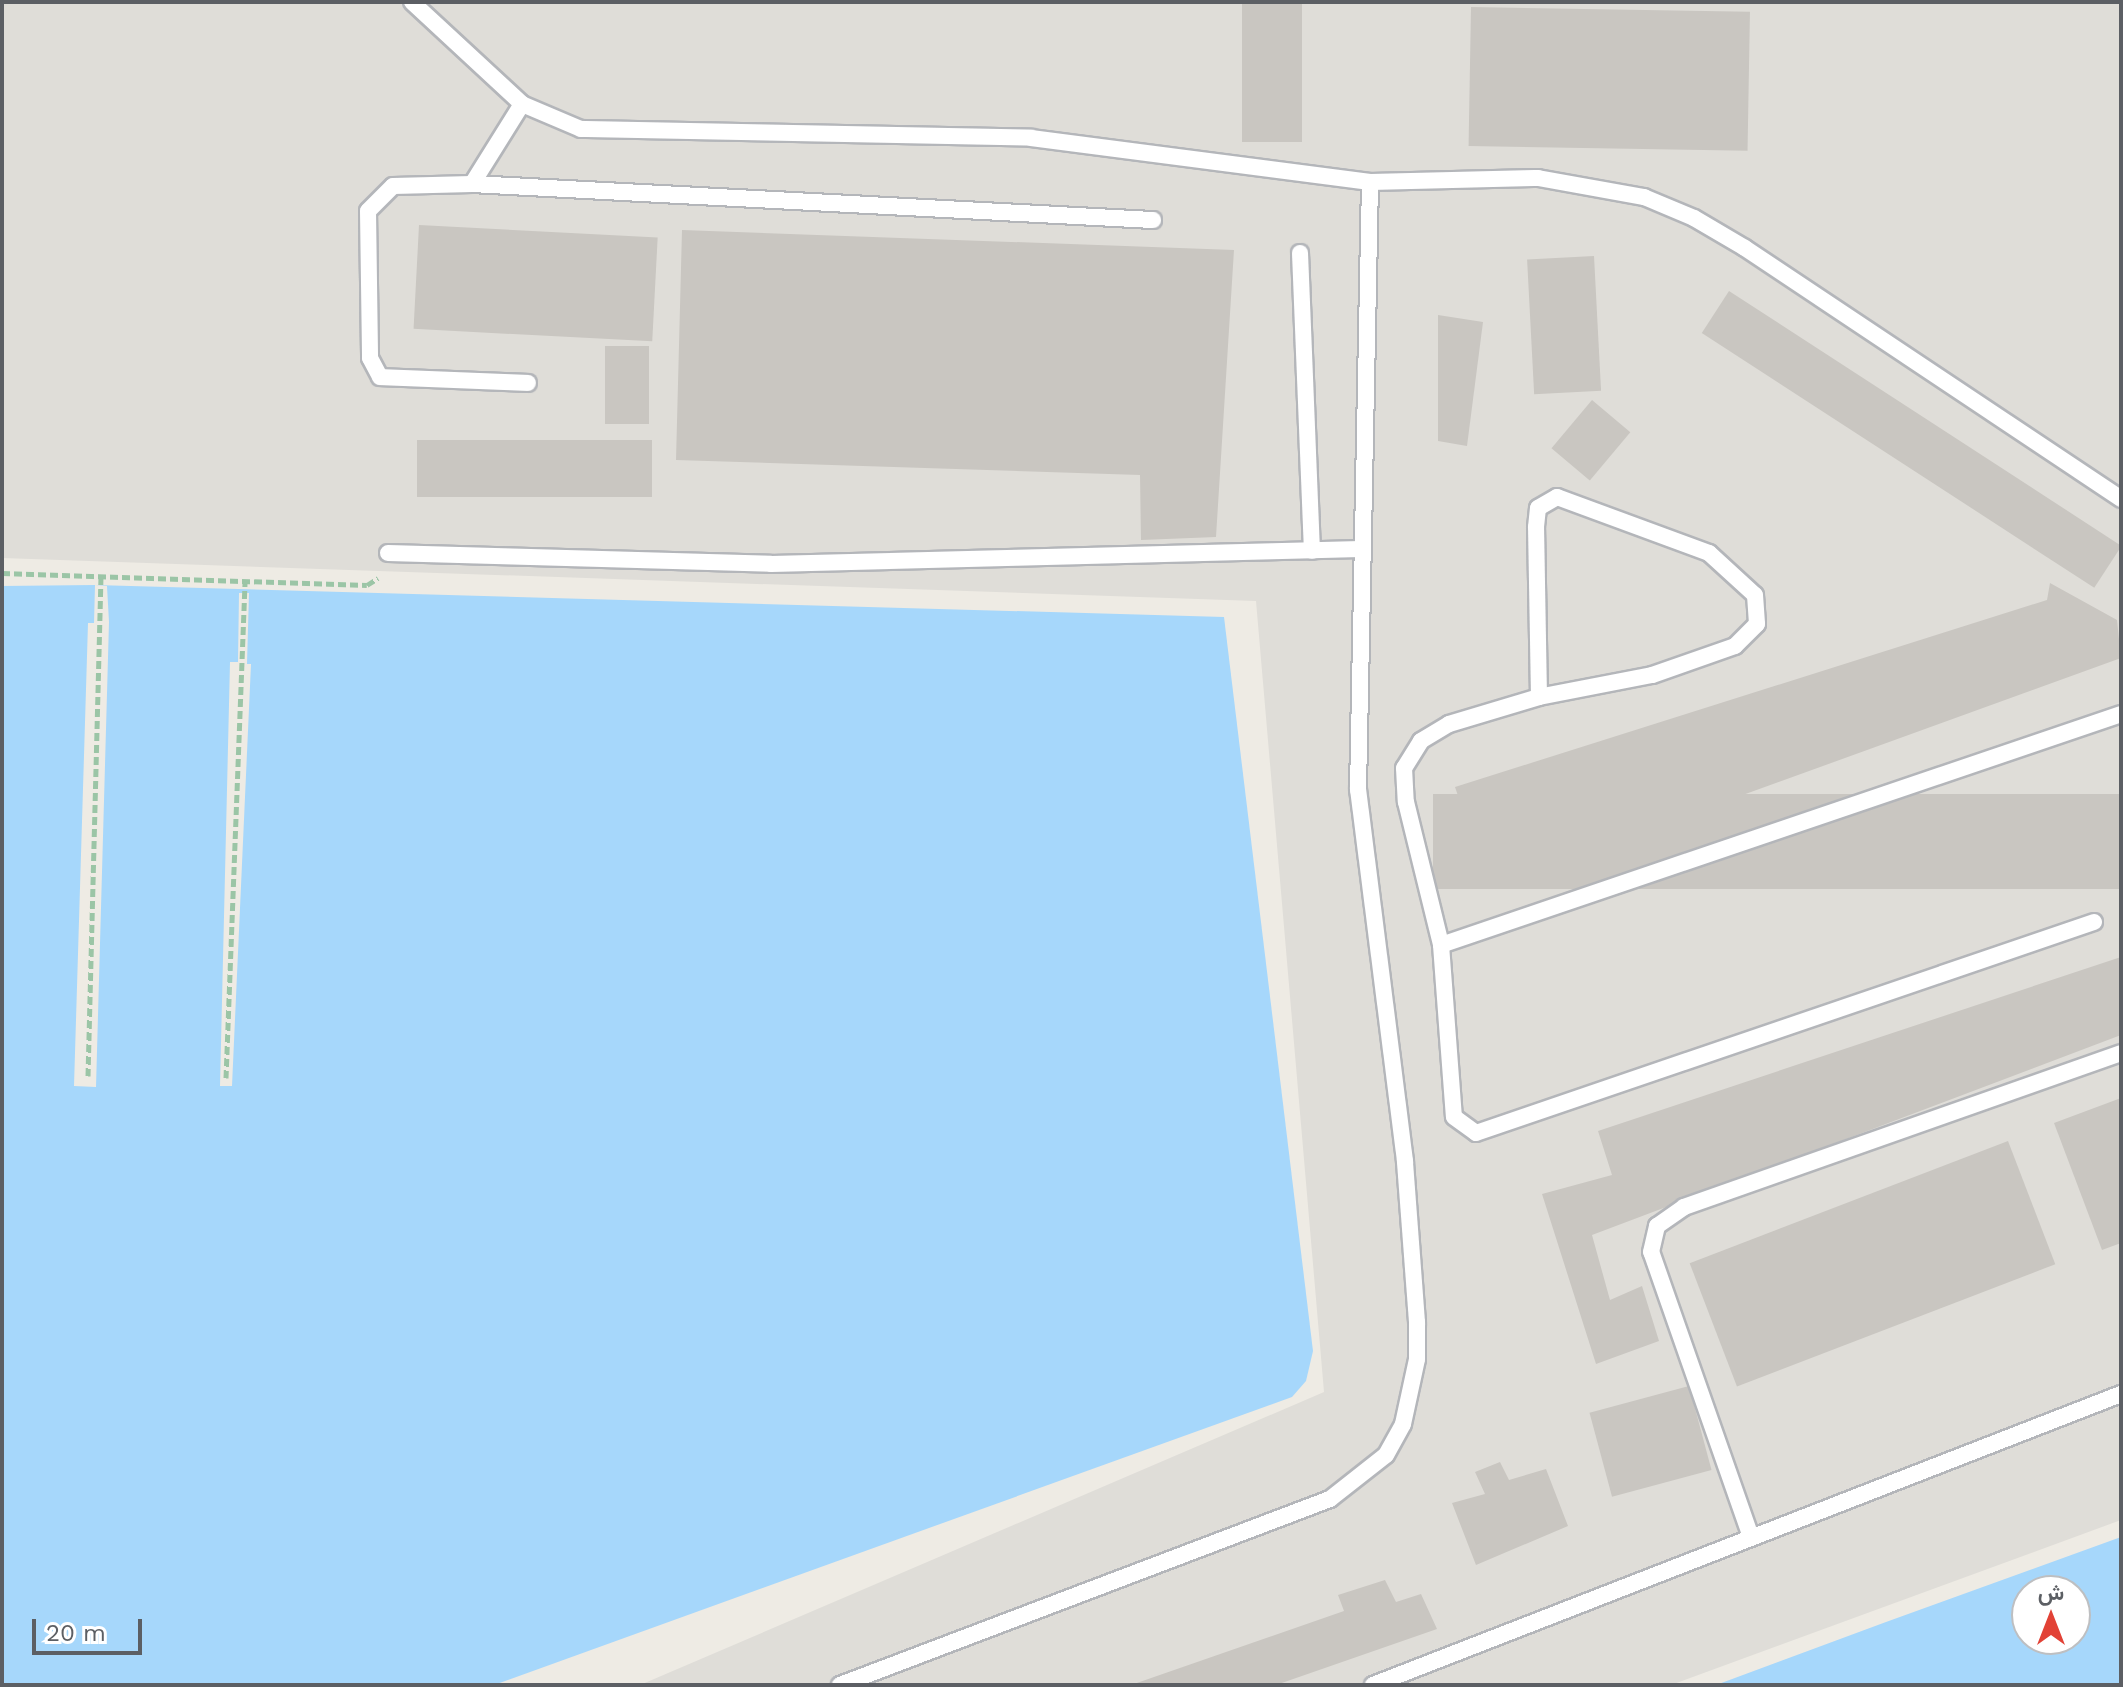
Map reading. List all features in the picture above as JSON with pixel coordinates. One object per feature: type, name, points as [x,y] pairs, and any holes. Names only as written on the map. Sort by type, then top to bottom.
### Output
[{"type":"lane","points":[[412,2],[522,104],[581,129],[1031,138],[1370,182],[1538,178],[1644,197],[1694,218],[2121,499]]},
{"type":"lane","points":[[472,184],[522,104]]},
{"type":"lane","points":[[840,1685],[1330,1499],[1386,1455],[1403,1424],[1415,1371],[1417,1322],[1405,1161],[1358,790],[1370,182]]},
{"type":"lane","points":[[528,383],[380,377],[370,358],[368,211],[393,186],[472,184],[1153,220]]},
{"type":"lane","points":[[1300,253],[1312,551]]},
{"type":"lane","points":[[1539,697],[1536,527],[1538,508],[1557,497],[1709,553],[1755,595],[1757,624],[1735,646],[1652,675],[1539,697],[1449,724],[1421,741],[1404,768],[1406,802],[1441,945],[1454,1117],[1476,1133],[2094,922]]},
{"type":"lane","points":[[388,553],[771,564],[1361,549]]},
{"type":"lane","points":[[1441,945],[2121,714]]},
{"type":"lane","points":[[1751,1537],[1651,1252],[1657,1226],[1684,1207],[2121,1053]]},
{"type":"lane","points":[[1373,1685],[2121,1394]]},
{"type":"path","points":[[2,573],[367,585],[377,580],[378,557],[388,553]]},
{"type":"path","points":[[88,1076],[101,575]]},
{"type":"path","points":[[226,1078],[245,581]]},
{"type":"shaded area","points":[[2,2],[2121,2],[2121,1520],[1671,1685],[640,1685],[1324,1392],[1256,601],[2,558]]},
{"type":"water","points":[[95,585],[1224,617],[1313,1351],[1306,1381],[1292,1397],[494,1685],[2,1685],[2,586]]},
{"type":"water","points":[[2121,1537],[2121,1685],[1716,1685],[2011,1577],[2011,1655],[2091,1655],[2091,1575],[2016,1575]]},
{"type":"pier","points":[[95,585],[107,586],[109,622],[96,1087],[74,1086],[88,623],[94,623]]},
{"type":"pier","points":[[239,593],[249,593],[247,664],[251,664],[232,1086],[220,1086],[230,662],[238,662]]},
{"type":"building","points":[[1242,2],[1302,2],[1302,142],[1242,142]]},
{"type":"building","points":[[1471,7],[1750,12],[1748,151],[1469,146]]},
{"type":"building","points":[[419,225],[658,238],[652,341],[414,329]]},
{"type":"building","points":[[682,230],[1234,250],[1216,537],[1141,540],[1140,475],[676,460]]},
{"type":"building","points":[[1594,256],[1601,391],[1534,394],[1527,260]]},
{"type":"building","points":[[1729,291],[2121,546],[2094,588],[1702,333]]},
{"type":"building","points":[[1438,315],[1483,322],[1467,446],[1438,441]]},
{"type":"building","points":[[605,346],[649,346],[649,424],[605,424]]},
{"type":"building","points":[[1592,400],[1630,432],[1590,480],[1552,448]]},
{"type":"building","points":[[417,440],[652,440],[652,497],[417,497]]},
{"type":"building","points":[[2050,583],[2117,620],[2121,658],[1489,887],[1455,787],[2047,600]]},
{"type":"building","points":[[1433,794],[2121,794],[2121,889],[1433,889]]},
{"type":"building","points":[[2121,957],[2121,1035],[1592,1235],[1610,1300],[1642,1286],[1659,1341],[1596,1364],[1542,1194],[1612,1175],[1598,1131]]},
{"type":"building","points":[[2121,1098],[2121,1243],[2102,1250],[2054,1123]]},
{"type":"building","points":[[2008,1141],[2055,1264],[1737,1386],[1690,1263]]},
{"type":"building","points":[[1689,1386],[1712,1470],[1612,1497],[1590,1413]]},
{"type":"building","points":[[1500,1462],[1509,1480],[1546,1469],[1568,1526],[1476,1565],[1452,1503],[1485,1494],[1475,1472]]},
{"type":"building","points":[[1385,1580],[1396,1602],[1421,1594],[1437,1629],[1276,1685],[1131,1685],[1344,1611],[1338,1595]]}]
